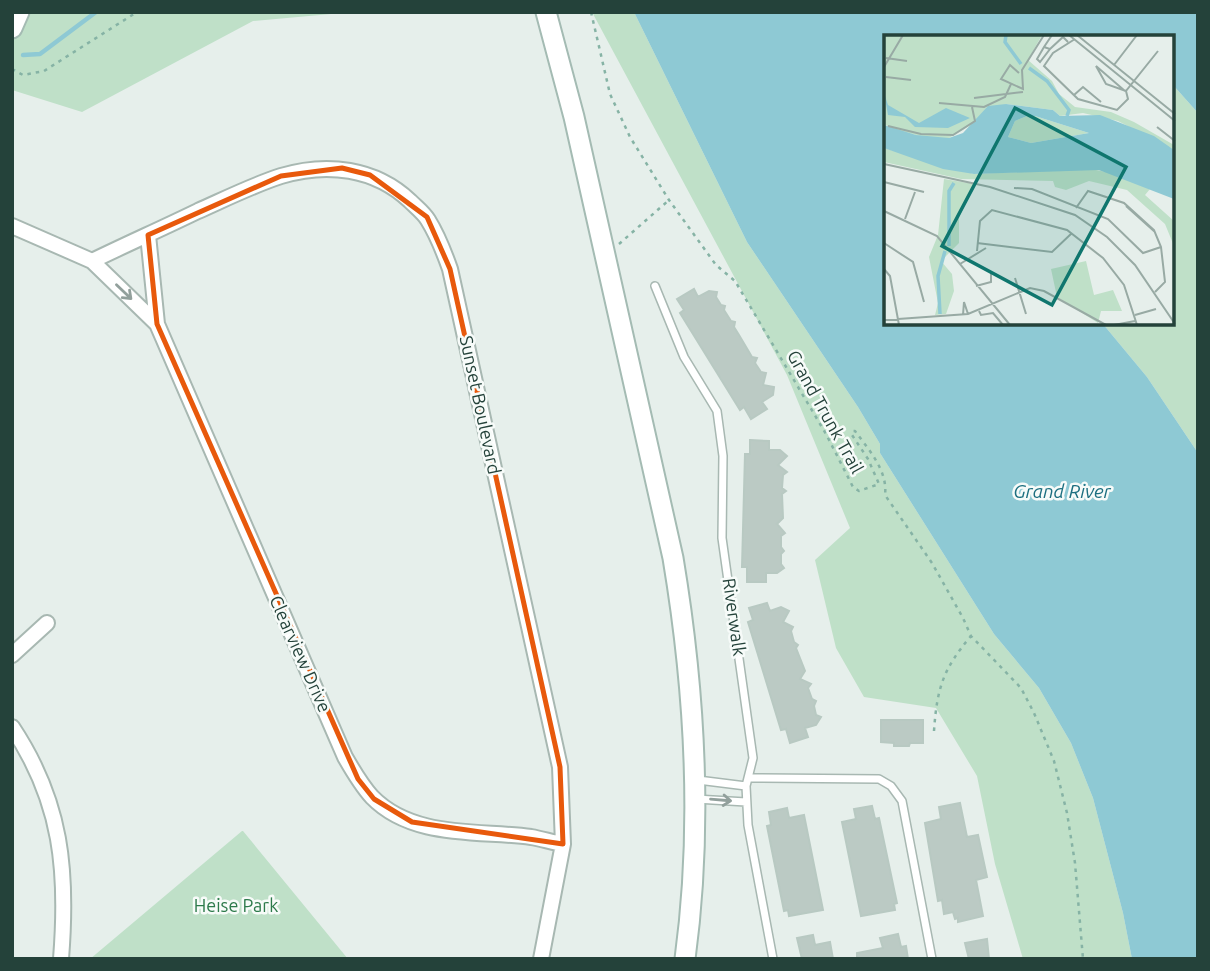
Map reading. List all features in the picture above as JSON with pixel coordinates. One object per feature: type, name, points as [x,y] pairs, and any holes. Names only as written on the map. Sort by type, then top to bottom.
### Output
[{"type":"main road","points":[[12,28],[19,12]]},
{"type":"main road","points":[[546,12],[574,117],[673,558],[691,698],[695,789],[685,959]]},
{"type":"street","name":"Sunset Boulevard","points":[[92,261],[257,186],[281,176],[309,170],[342,168],[370,175],[396,190],[427,218],[440,240],[450,269],[560,767],[563,844],[541,959]]},
{"type":"street","name":"Clearview Drive","points":[[12,226],[92,261],[157,324]]},
{"type":"street","name":"Clearview Drive","points":[[148,235],[157,324],[345,757],[358,779],[374,799],[412,822],[460,833],[531,837],[563,844]]},
{"type":"street","points":[[12,655],[47,622]]},
{"type":"street","points":[[12,727],[32,756],[44,785],[56,830],[63,864],[64,917],[61,959]]},
{"type":"lane","name":"Riverwalk","points":[[655,286],[684,357],[717,411],[723,456],[722,538],[753,758],[747,782],[748,825],[774,959]]},
{"type":"lane","points":[[695,789],[747,782],[879,779],[891,786],[902,801],[932,959]]},
{"type":"lane","points":[[695,789],[746,802]]},
{"type":"path","points":[[12,69],[23,75],[44,71],[137,12]]},
{"type":"path","name":"Grand Trunk Trail","points":[[591,12],[615,109],[668,200],[716,265],[735,281],[826,434],[853,487],[859,491],[879,484],[852,435],[855,431],[874,456],[887,483],[886,495],[947,587],[971,636],[1021,688],[1054,761],[1067,813],[1075,863],[1083,959]]},
{"type":"path","points":[[617,246],[668,200]]},
{"type":"path","points":[[934,731],[936,698],[950,660],[971,636]]},
{"type":"highlighted area","points":[[342,168],[370,175],[427,217],[450,269],[560,767],[563,844],[412,822],[374,799],[358,779],[157,324],[148,235],[281,176]]},
{"type":"green space","points":[[12,12],[353,12],[253,21],[82,112],[12,90]]},
{"type":"green space","points":[[592,12],[634,12],[747,242],[858,407],[880,444],[880,453],[994,634],[1039,688],[1071,743],[1093,798],[1132,959],[1023,959],[995,864],[977,776],[936,708],[864,697],[836,648],[815,560],[850,528],[787,375]]},
{"type":"green space","points":[[1175,87],[1198,113],[1198,453],[1147,377],[1105,326],[1175,326]]},
{"type":"green space","name":"Heise Park","points":[[242,831],[348,959],[90,959]]},
{"type":"water","name":"Grand River","points":[[634,12],[1198,12],[1198,113],[1175,87],[1175,35],[884,35],[884,326],[1105,326],[1147,377],[1198,453],[1198,959],[1132,959],[1093,798],[1071,743],[1039,688],[994,634],[880,453],[880,444],[858,407],[747,242]]},
{"type":"building","points":[[694,289],[698,297],[709,291],[717,292],[716,297],[721,305],[725,306],[724,310],[731,321],[735,322],[734,327],[752,357],[757,358],[755,363],[761,372],[766,373],[763,385],[774,387],[773,395],[762,402],[767,409],[751,419],[744,407],[740,410],[680,313],[684,310],[677,299]]},
{"type":"building","points":[[750,440],[769,441],[769,450],[780,450],[787,456],[778,465],[787,472],[783,475],[782,488],[786,491],[782,494],[783,518],[777,524],[785,533],[781,536],[781,547],[784,551],[781,554],[781,564],[784,568],[777,573],[766,573],[766,582],[747,582],[747,567],[742,567],[745,454],[750,454]]},
{"type":"building","points":[[767,603],[770,611],[781,607],[789,611],[783,622],[793,627],[791,631],[794,642],[798,645],[796,648],[805,671],[800,679],[811,684],[808,688],[812,699],[816,701],[816,715],[821,717],[816,725],[805,728],[808,737],[790,743],[786,729],[781,730],[748,622],[753,620],[749,608]]},
{"type":"building","points":[[881,720],[923,720],[923,743],[894,746],[894,743],[881,742]]},
{"type":"building","points":[[960,803],[967,837],[978,835],[987,877],[976,880],[983,916],[958,922],[953,912],[944,914],[942,900],[938,901],[925,823],[941,819],[939,807]]},
{"type":"building","points":[[872,806],[875,819],[879,818],[897,903],[894,904],[895,910],[861,916],[842,822],[856,819],[854,809]]},
{"type":"building","points":[[787,808],[789,818],[804,815],[823,910],[789,916],[788,910],[784,911],[767,826],[771,825],[769,812]]},
{"type":"building","points":[[898,934],[901,947],[906,946],[908,959],[857,959],[857,953],[883,948],[880,938]]},
{"type":"building","points":[[813,935],[815,945],[830,942],[833,959],[802,959],[797,938]]},
{"type":"building","points":[[987,939],[989,959],[969,959],[965,943]]},
{"type":"waterway","points":[[23,55],[40,54],[96,12]]}]
